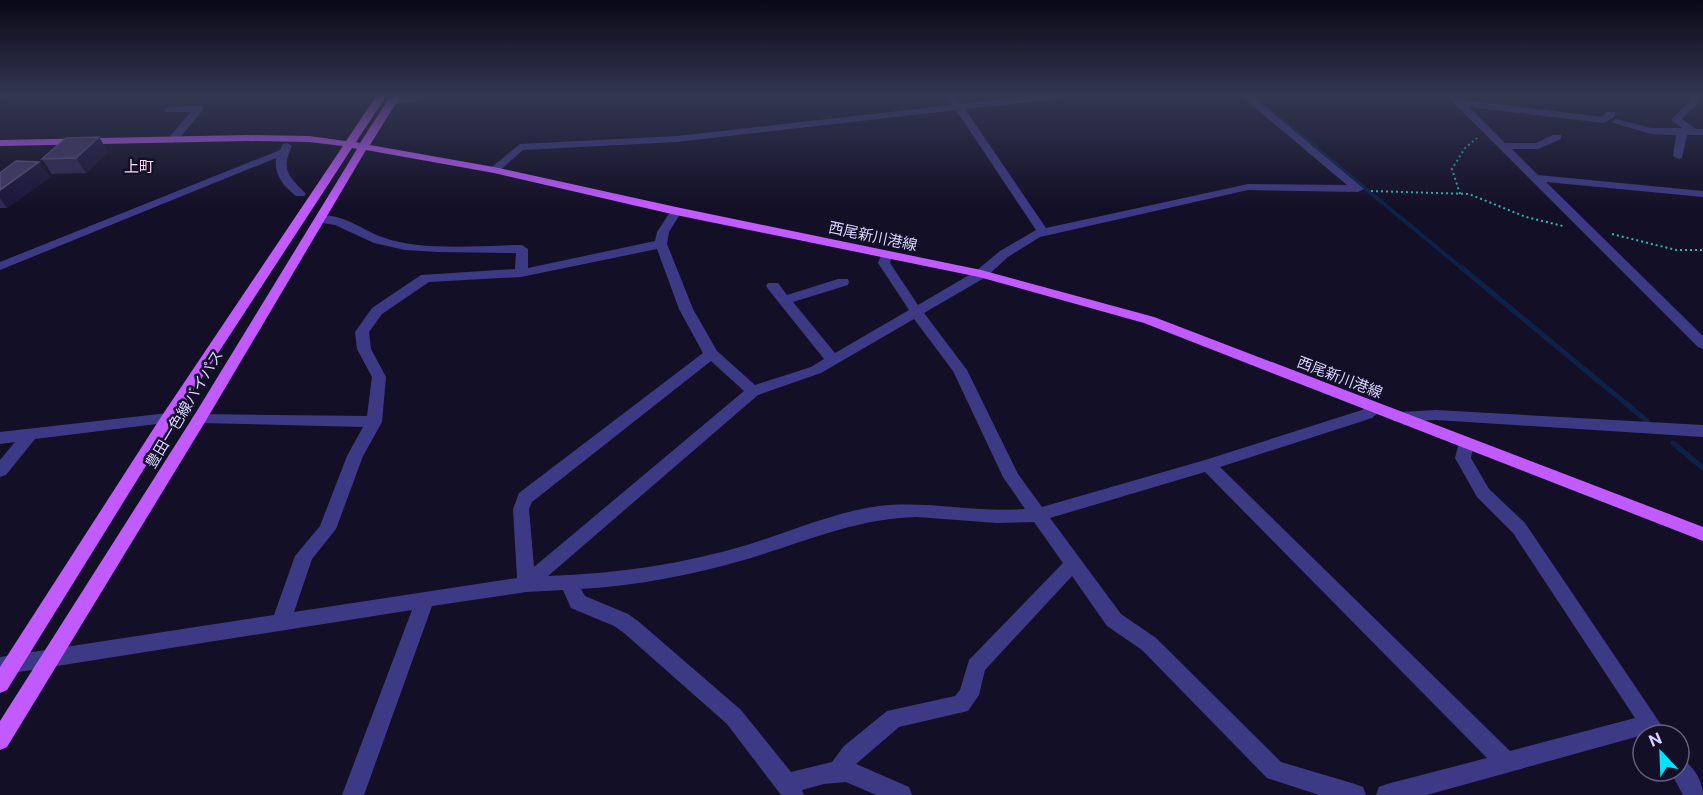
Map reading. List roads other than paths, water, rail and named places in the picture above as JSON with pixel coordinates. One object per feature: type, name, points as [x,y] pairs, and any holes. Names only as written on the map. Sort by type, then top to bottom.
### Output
[{"type":"main road","name":"豊田一色線バイパス","points":[[0,684],[7,665],[168,418],[365,132]]},
{"type":"main road","name":"西尾新川港線","points":[[0,143],[292,138],[356,145],[494,171],[886,256],[981,274],[1074,297],[1149,320],[1703,534]]},
{"type":"main road","name":"豊田一色線バイパス","points":[[0,740],[200,418],[320,219],[356,145]]},
{"type":"street","points":[[173,139],[179,132]]},
{"type":"street","points":[[494,171],[520,147],[568,146],[640,137],[677,139],[742,132]]},
{"type":"street","points":[[976,132],[1043,232]]},
{"type":"street","points":[[526,584],[753,391],[816,370],[915,310],[981,274],[1004,254],[1043,232],[1185,203],[1211,194],[1248,187],[1358,189],[1290,132]]},
{"type":"street","points":[[1486,132],[1703,344]]},
{"type":"street","points":[[1678,156],[1682,132]]},
{"type":"street","points":[[1502,146],[1538,146],[1557,137]]},
{"type":"street","points":[[292,138],[280,161],[284,180],[300,194]]},
{"type":"street","points":[[0,266],[284,152]]},
{"type":"street","points":[[1535,178],[1703,194]]},
{"type":"street","points":[[676,211],[663,232],[661,244],[686,309],[711,350],[711,354],[753,391]]},
{"type":"street","points":[[320,219],[341,221],[387,243],[443,248],[522,249],[521,273]]},
{"type":"street","points":[[281,623],[304,556],[327,529],[355,456],[374,422],[379,377],[364,349],[362,332],[377,311],[426,278],[521,273],[661,244]]},
{"type":"street","points":[[886,256],[884,263],[915,310],[960,370],[1011,477],[1114,620],[1149,644],[1275,771],[1355,795]]},
{"type":"street","points":[[784,300],[843,282]]},
{"type":"street","points":[[773,286],[833,360]]},
{"type":"street","points":[[526,584],[522,502],[711,354]]},
{"type":"street","points":[[7,665],[526,584],[569,584],[707,562],[773,544],[832,523],[881,513],[1037,515],[1208,465],[1367,414],[1376,408]]},
{"type":"street","points":[[1399,417],[1436,415],[1703,431]]},
{"type":"street","points":[[0,438],[168,418]]},
{"type":"street","points":[[200,418],[374,422]]},
{"type":"street","points":[[0,471],[30,435]]},
{"type":"street","points":[[1466,443],[1463,458],[1483,493],[1519,528],[1649,723]]},
{"type":"street","points":[[1208,465],[1507,764]]},
{"type":"street","points":[[838,772],[851,753],[894,718],[961,704],[969,695],[976,666],[1066,570],[1074,566]]},
{"type":"street","points":[[569,584],[578,602],[621,620],[734,717],[790,789],[824,773],[847,771],[901,795]]},
{"type":"street","points":[[353,795],[425,600]]},
{"type":"street","points":[[1387,795],[1631,735]]},
{"type":"waterway","points":[[1297,132],[1464,270]]},
{"type":"waterway","points":[[1462,268],[1647,421]]},
{"type":"waterway","points":[[1673,443],[1703,468]]},
{"type":"district","name":"上町","points":[[139,166]]}]
